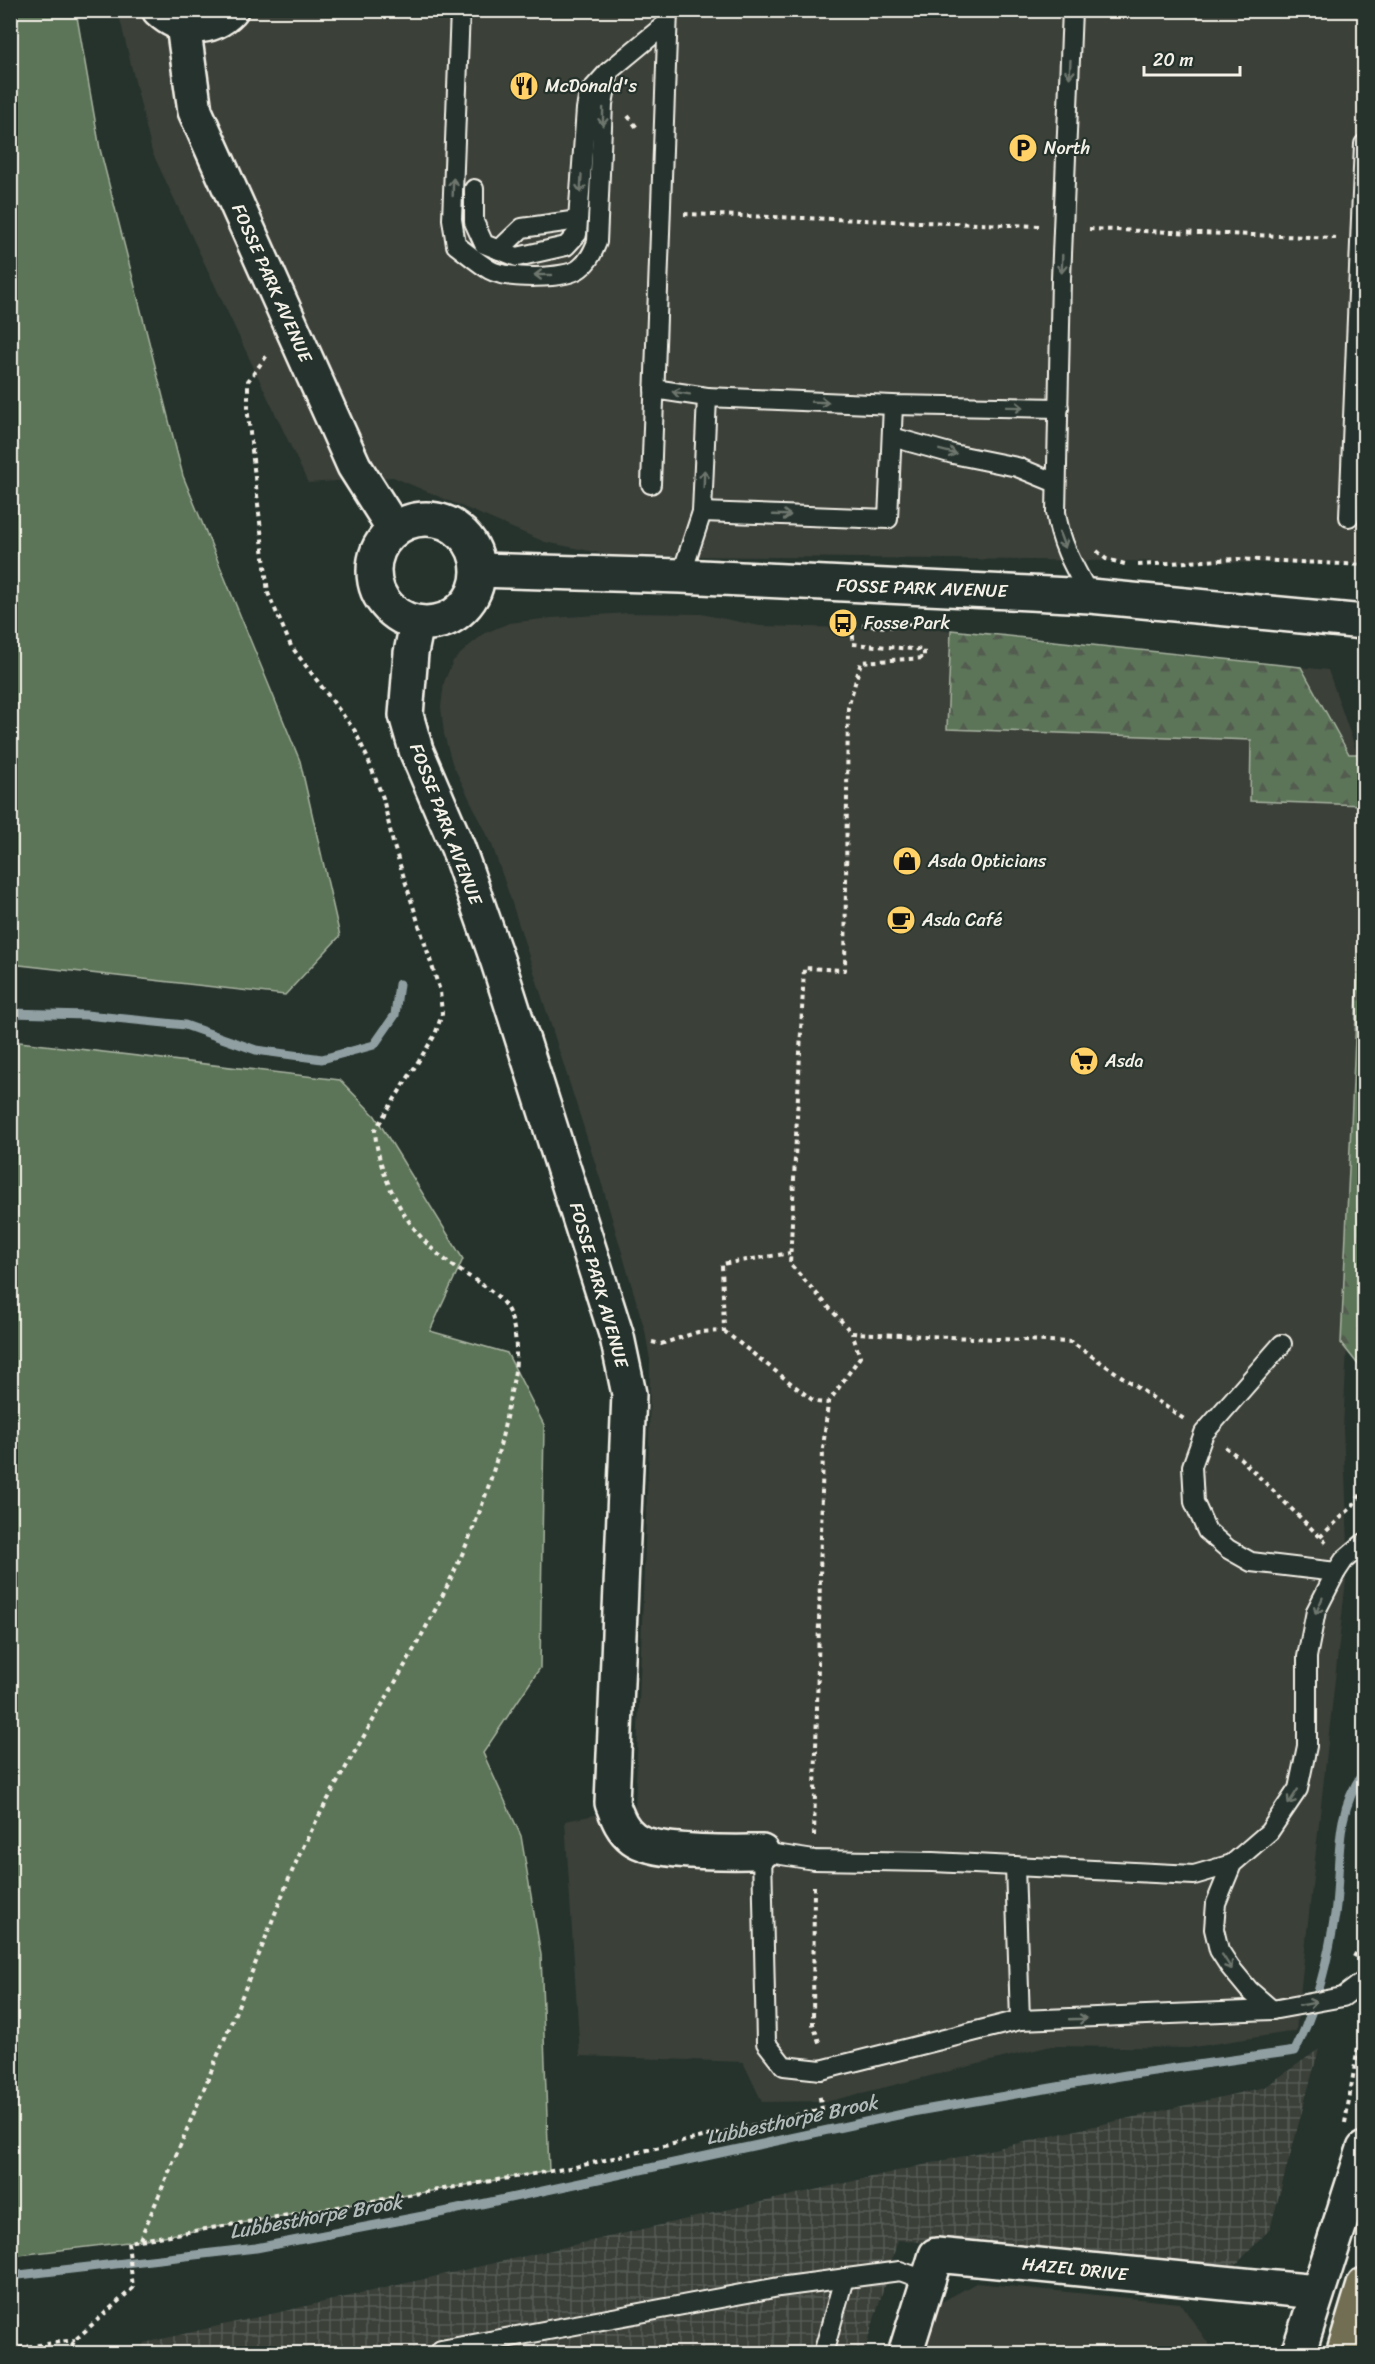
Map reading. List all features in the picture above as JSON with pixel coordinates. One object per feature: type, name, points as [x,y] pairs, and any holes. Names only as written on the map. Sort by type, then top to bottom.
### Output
[{"type":"main road","points":[[1343,2354],[1365,2285]]},
{"type":"street","points":[[171,18],[198,26],[213,23],[231,10]]},
{"type":"street","name":"FOSSE PARK AVENUE","points":[[171,18],[195,111],[354,466],[394,529]]},
{"type":"street","points":[[425,518],[442,520],[457,528],[468,539],[476,554],[479,570],[477,585],[471,599],[460,611],[447,619],[433,623],[417,623],[401,617],[387,606],[378,592],[374,575],[375,557],[382,542],[394,529],[409,521],[425,518]]},
{"type":"street","name":"FOSSE PARK AVENUE","points":[[479,570],[681,576],[1090,596],[1365,622]]},
{"type":"street","name":"FOSSE PARK AVENUE","points":[[417,623],[411,653],[406,715],[416,750],[459,848],[494,952],[617,1337],[629,1394],[612,1803],[620,1825],[633,1839],[651,1846],[720,1852],[762,1852]]},
{"type":"street","points":[[1298,2354],[1365,2149]]},
{"type":"street","name":"HAZEL DRIVE","points":[[905,2354],[936,2255],[1317,2292]]},
{"type":"lane","points":[[460,10],[452,219],[456,245],[490,270],[504,275],[562,276],[578,269],[590,258],[597,242],[603,104],[609,71]]},
{"type":"lane","points":[[1072,10],[1063,227],[1056,512],[1059,533],[1090,596]]},
{"type":"lane","points":[[474,189],[474,222],[484,244],[517,257],[566,246],[577,234],[589,93],[667,17]]},
{"type":"lane","points":[[651,484],[667,17]]},
{"type":"lane","points":[[459,44],[473,59]]},
{"type":"lane","points":[[1349,517],[1365,144]]},
{"type":"lane","points":[[499,250],[522,228],[578,220]]},
{"type":"lane","points":[[654,389],[707,397],[893,405],[1059,408]]},
{"type":"lane","points":[[681,576],[702,512],[707,397]]},
{"type":"lane","points":[[702,512],[888,519],[893,405]]},
{"type":"lane","points":[[892,437],[953,454],[1017,467],[1056,483]]},
{"type":"lane","points":[[1282,1344],[1204,1433],[1192,1466],[1194,1502],[1207,1531],[1228,1549],[1251,1562],[1340,1566]]},
{"type":"lane","points":[[1365,1543],[1340,1566],[1316,1611],[1307,1657],[1306,1746],[1298,1789],[1269,1832],[1232,1864],[1194,1875],[1015,1866],[814,1860],[762,1852],[766,2043],[784,2066],[821,2070],[1020,2020],[1272,2010],[1343,1997],[1365,1982]]},
{"type":"lane","points":[[1232,1864],[1216,1904],[1214,1929],[1219,1950],[1249,1990],[1272,2010]]},
{"type":"lane","points":[[1015,1866],[1020,2020]]},
{"type":"lane","points":[[440,2354],[441,2350],[755,2291],[900,2271],[928,2281]]},
{"type":"lane","points":[[823,2354],[844,2278]]},
{"type":"path","points":[[660,213],[1342,238],[1360,251]]},
{"type":"path","points":[[140,2240],[193,2119],[307,1837],[420,1637],[471,1533],[502,1442],[516,1359],[514,1326],[502,1299],[443,1259],[412,1226],[382,1173],[375,1148],[375,1130],[435,1035],[442,1014],[440,991],[393,843],[383,798],[356,731],[291,646],[268,593],[248,416],[248,381],[266,356],[296,336]]},
{"type":"path","points":[[1092,547],[1106,559],[1132,566],[1237,559],[1365,565]]},
{"type":"path","points":[[67,2354],[75,2340],[133,2288],[128,2242],[575,2167],[822,2109],[819,2092],[834,2086],[830,2068],[813,2024],[814,1860],[823,1449],[828,1403],[860,1357],[852,1333],[790,1264],[804,968],[845,970],[848,708],[861,662],[924,658],[924,651],[853,644],[852,586]]},
{"type":"path","points":[[723,1331],[722,1264],[790,1253]]},
{"type":"path","points":[[617,1337],[661,1344],[698,1332],[723,1331],[815,1402],[828,1403]]},
{"type":"path","points":[[852,1333],[1071,1342],[1240,1458],[1320,1537],[1340,1566]]},
{"type":"path","points":[[1320,1537],[1351,1508],[1365,1490]]},
{"type":"path","points":[[10,2349],[75,2340]]},
{"type":"shaded area","name":"Fosse Park","points":[[118,11],[1364,11],[1364,564],[609,555],[545,542],[393,477],[308,483],[152,152]]},
{"type":"shaded area","points":[[628,613],[701,614],[760,626],[945,630],[1328,670],[1364,773],[1364,1004],[1343,1428],[1348,1545],[1346,1580],[1296,2031],[1188,2048],[1051,2046],[830,2101],[762,2102],[743,2062],[580,2056],[565,1821],[635,1807],[650,1360],[645,1331],[603,1188],[510,897],[492,845],[452,763],[444,734],[441,707],[444,682],[453,661],[485,633],[509,623]]},
{"type":"shaded area","points":[[1319,2049],[1270,2229],[1229,2272],[898,2240],[864,2353],[141,2354],[144,2343],[1265,2087]]},
{"type":"shaded area","points":[[976,2283],[1180,2303],[1215,2353],[922,2354],[936,2305]]},
{"type":"green space","points":[[11,10],[76,11],[100,149],[183,476],[300,761],[340,936],[285,995],[11,964]]},
{"type":"green space","points":[[951,630],[1301,667],[1349,754],[1364,754],[1364,805],[1250,801],[1251,740],[947,729]]},
{"type":"green space","points":[[1364,842],[1364,1372],[1341,1343]]},
{"type":"green space","points":[[11,1041],[340,1080],[375,1116],[463,1259],[430,1331],[507,1353],[544,1425],[540,1668],[483,1753],[521,1836],[541,1955],[549,2171],[128,2242],[11,2256]]},
{"type":"waterway","points":[[10,1013],[86,1015],[185,1025],[256,1050],[322,1059],[374,1045],[395,1015],[399,984]]},
{"type":"waterway","name":"Lubbesthorpe Brook","points":[[10,2276],[256,2248],[444,2212],[912,2112],[1126,2075],[1295,2051],[1309,2018],[1325,1967],[1335,1914],[1343,1823],[1347,1806],[1364,1772]]},
{"type":"place","name":"McDonald's","points":[[524,86]]},
{"type":"place","name":"North","points":[[1023,148]]},
{"type":"place","name":"Fosse Park","points":[[843,623]]},
{"type":"place","name":"Asda Opticians","points":[[907,861]]},
{"type":"place","name":"Asda Café","points":[[901,920]]},
{"type":"place","name":"Asda","points":[[1084,1061]]}]
